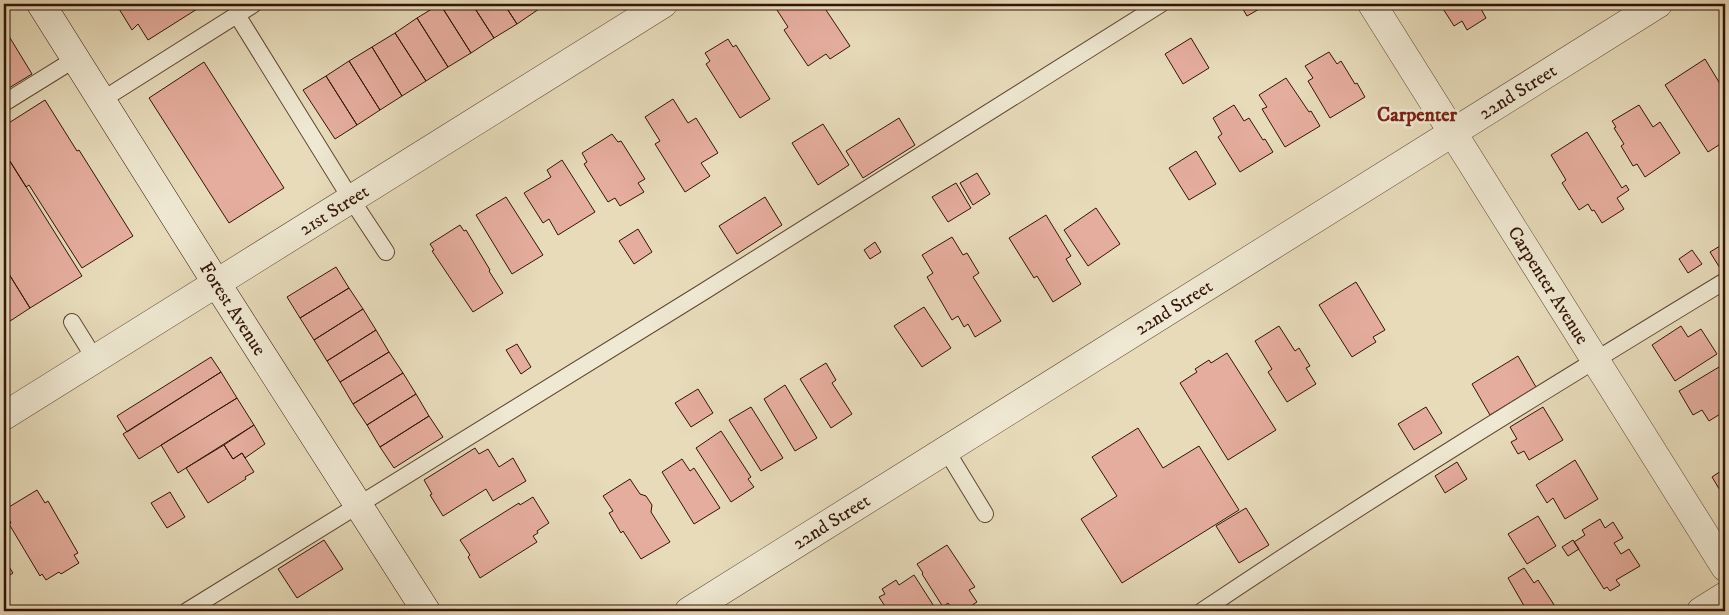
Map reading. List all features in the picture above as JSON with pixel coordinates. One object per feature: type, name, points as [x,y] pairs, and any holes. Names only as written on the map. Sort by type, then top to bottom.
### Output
[{"type":"street","name":"Forest Avenue","points":[[41,4],[426,611]]},
{"type":"street","name":"21st Street","points":[[4,416],[663,4]]},
{"type":"street","name":"Carpenter Avenue","points":[[1372,4],[1725,567]]},
{"type":"street","name":"22nd Street","points":[[690,611],[1658,4]]},
{"type":"street","points":[[1701,611],[1725,596]]},
{"type":"lane","points":[[102,100],[254,4]]},
{"type":"lane","points":[[187,611],[703,292],[1161,4]]},
{"type":"lane","points":[[237,15],[386,252]]},
{"type":"lane","points":[[4,104],[75,59]]},
{"type":"lane","points":[[1202,611],[1278,560],[1725,281]]},
{"type":"lane","points":[[72,322],[95,359]]},
{"type":"lane","points":[[946,450],[985,514]]},
{"type":"building","points":[[116,4],[205,4],[148,40],[138,24],[132,30]]},
{"type":"building","points":[[440,4],[472,4],[494,38],[471,53]]},
{"type":"building","points":[[440,4],[471,53],[448,67],[417,18]]},
{"type":"building","points":[[472,4],[504,4],[517,24],[494,38]]},
{"type":"building","points":[[504,4],[536,4],[539,9],[517,24]]},
{"type":"building","points":[[785,4],[822,4],[850,46],[830,59],[826,54],[808,66],[784,30],[788,27],[777,10]]},
{"type":"building","points":[[1240,4],[1268,4],[1247,16]]},
{"type":"building","points":[[1440,4],[1489,4],[1481,9],[1486,18],[1467,30],[1462,21],[1454,26]]},
{"type":"building","points":[[417,18],[448,67],[426,81],[395,33]]},
{"type":"building","points":[[4,28],[32,74],[4,91]]},
{"type":"building","points":[[395,33],[426,81],[402,96],[372,47]]},
{"type":"building","points":[[1191,38],[1209,68],[1183,84],[1165,54]]},
{"type":"building","points":[[728,39],[733,47],[736,45],[770,99],[740,118],[706,64],[710,61],[705,53]]},
{"type":"building","points":[[372,47],[402,96],[380,110],[349,61]]},
{"type":"building","points":[[1329,52],[1337,64],[1341,61],[1365,97],[1330,118],[1308,81],[1313,78],[1305,66]]},
{"type":"building","points":[[1705,59],[1725,92],[1725,141],[1708,152],[1665,85]]},
{"type":"building","points":[[349,61],[380,110],[357,125],[326,76]]},
{"type":"building","points":[[204,62],[284,188],[229,223],[149,98]]},
{"type":"building","points":[[326,76],[357,125],[335,139],[303,90]]},
{"type":"building","points":[[1286,78],[1320,126],[1285,147],[1262,109],[1267,107],[1259,95]]},
{"type":"building","points":[[673,99],[688,123],[696,118],[718,153],[701,163],[710,176],[685,192],[655,144],[660,141],[645,117]]},
{"type":"building","points":[[45,100],[133,236],[82,268],[29,185],[26,187],[4,152],[4,126]]},
{"type":"building","points":[[1234,105],[1244,121],[1249,118],[1273,152],[1240,172],[1218,137],[1222,134],[1213,118]]},
{"type":"building","points":[[1639,105],[1653,127],[1660,122],[1680,153],[1645,177],[1637,164],[1633,166],[1621,146],[1624,144],[1612,121]]},
{"type":"building","points":[[899,118],[915,145],[863,178],[846,151]]},
{"type":"building","points":[[823,124],[849,165],[818,185],[792,143]]},
{"type":"building","points":[[1587,132],[1622,188],[1626,185],[1629,190],[1617,198],[1624,209],[1602,223],[1588,204],[1579,210],[1562,183],[1566,180],[1551,155]]},
{"type":"building","points":[[612,134],[618,142],[621,141],[645,179],[638,183],[644,192],[620,206],[615,198],[608,202],[584,164],[587,162],[582,153]]},
{"type":"building","points":[[1196,151],[1216,184],[1189,200],[1169,168]]},
{"type":"building","points":[[562,160],[595,212],[558,235],[549,219],[543,223],[524,193],[551,177],[547,170]]},
{"type":"building","points":[[10,161],[82,276],[30,308],[4,266],[4,165]]},
{"type":"building","points":[[977,173],[990,194],[973,205],[960,183]]},
{"type":"building","points":[[956,183],[971,208],[948,222],[932,197]]},
{"type":"building","points":[[506,197],[543,255],[512,274],[476,215]]},
{"type":"building","points":[[765,197],[782,225],[737,254],[719,226]]},
{"type":"building","points":[[1096,208],[1120,244],[1088,266],[1064,230]]},
{"type":"building","points":[[1046,215],[1071,256],[1066,259],[1081,284],[1053,302],[1037,276],[1034,278],[1009,238]]},
{"type":"building","points":[[460,225],[464,231],[466,230],[503,293],[473,312],[432,251],[434,250],[430,244]]},
{"type":"building","points":[[638,229],[652,252],[634,264],[619,241]]},
{"type":"building","points":[[952,237],[963,255],[967,253],[979,273],[973,277],[1001,321],[975,337],[968,324],[964,327],[958,316],[952,320],[927,277],[933,273],[922,255]]},
{"type":"building","points":[[875,242],[881,252],[870,259],[864,250]]},
{"type":"building","points":[[1725,243],[1725,271],[1723,273],[1710,252]]},
{"type":"building","points":[[1692,250],[1702,264],[1688,273],[1679,259]]},
{"type":"building","points":[[4,266],[30,308],[4,325]]},
{"type":"building","points":[[336,267],[349,288],[300,318],[287,297]]},
{"type":"building","points":[[1356,282],[1385,330],[1373,337],[1376,342],[1352,357],[1319,305]]},
{"type":"building","points":[[349,288],[363,309],[314,340],[300,318]]},
{"type":"building","points":[[924,307],[951,348],[922,367],[894,326]]},
{"type":"building","points":[[363,309],[376,330],[327,361],[314,340]]},
{"type":"building","points":[[1279,326],[1295,351],[1299,348],[1310,366],[1306,368],[1316,384],[1287,402],[1268,372],[1272,369],[1255,341]]},
{"type":"building","points":[[1681,326],[1688,337],[1701,329],[1717,354],[1675,381],[1652,345]]},
{"type":"building","points":[[376,330],[389,352],[340,382],[327,361]]},
{"type":"building","points":[[517,344],[531,367],[521,374],[506,350]]},
{"type":"building","points":[[389,352],[403,373],[353,404],[340,382]]},
{"type":"building","points":[[1227,353],[1276,430],[1228,460],[1180,383],[1197,372],[1195,369],[1209,360],[1211,363]]},
{"type":"building","points":[[1518,356],[1536,387],[1490,415],[1472,384]]},
{"type":"building","points":[[211,357],[221,372],[127,432],[117,416]]},
{"type":"building","points":[[826,363],[836,380],[832,383],[852,414],[831,428],[800,379]]},
{"type":"building","points":[[1724,364],[1725,411],[1709,421],[1702,410],[1693,415],[1679,391]]},
{"type":"building","points":[[221,372],[237,398],[139,459],[123,434]]},
{"type":"building","points":[[403,373],[416,394],[367,425],[353,404]]},
{"type":"building","points":[[785,385],[817,438],[795,451],[764,399]]},
{"type":"building","points":[[698,389],[713,413],[691,427],[675,403]]},
{"type":"building","points":[[416,394],[429,416],[380,447],[367,425]]},
{"type":"building","points":[[237,398],[254,425],[178,473],[161,445]]},
{"type":"building","points":[[751,407],[783,458],[761,471],[729,420]]},
{"type":"building","points":[[1426,407],[1442,433],[1414,450],[1398,424]]},
{"type":"building","points":[[1543,407],[1563,440],[1529,460],[1524,451],[1518,454],[1511,442],[1517,439],[1510,427]]},
{"type":"building","points":[[429,416],[443,437],[394,468],[380,447]]},
{"type":"building","points":[[254,425],[265,444],[245,458],[242,453],[233,459],[224,445]]},
{"type":"building","points":[[1138,428],[1163,468],[1199,446],[1239,510],[1122,583],[1081,519],[1117,496],[1092,457]]},
{"type":"building","points":[[721,431],[751,477],[748,479],[754,487],[731,502],[696,448]]},
{"type":"building","points":[[224,445],[233,459],[242,453],[254,472],[208,503],[186,468]]},
{"type":"building","points":[[475,448],[479,454],[488,449],[499,467],[513,458],[526,481],[493,501],[486,489],[443,516],[430,495],[432,494],[424,480]]},
{"type":"building","points":[[682,459],[690,471],[694,468],[720,508],[694,524],[662,472]]},
{"type":"building","points":[[1575,460],[1598,499],[1565,519],[1553,498],[1547,503],[1536,485]]},
{"type":"building","points":[[1457,462],[1467,479],[1445,493],[1435,476]]},
{"type":"building","points":[[1724,469],[1725,489],[1721,492],[1712,477]]},
{"type":"building","points":[[630,479],[640,494],[646,496],[652,505],[651,512],[670,542],[641,559],[623,531],[621,533],[609,513],[613,511],[603,496]]},
{"type":"building","points":[[37,490],[45,503],[48,501],[78,553],[74,555],[79,563],[61,574],[59,572],[46,580],[42,574],[40,576],[9,524],[11,523],[4,510]]},
{"type":"building","points":[[170,492],[185,517],[167,528],[151,503]]},
{"type":"building","points":[[533,497],[549,523],[533,536],[537,542],[480,578],[468,557],[470,555],[460,540],[519,503],[520,505]]},
{"type":"building","points":[[1246,508],[1269,545],[1239,563],[1216,526]]},
{"type":"building","points":[[1538,516],[1556,546],[1527,564],[1508,534]]},
{"type":"building","points":[[1600,519],[1605,528],[1613,522],[1623,538],[1614,543],[1621,554],[1629,549],[1640,566],[1616,580],[1620,585],[1610,591],[1607,587],[1604,589],[1574,542],[1585,535],[1582,530]]},
{"type":"building","points":[[324,540],[343,569],[297,598],[278,569]]},
{"type":"building","points":[[1573,540],[1579,549],[1568,556],[1562,547]]},
{"type":"building","points":[[947,545],[975,587],[969,590],[977,602],[963,611],[953,611],[948,603],[943,607],[917,564]]},
{"type":"building","points":[[4,559],[13,573],[4,579]]},
{"type":"building","points":[[1524,568],[1534,583],[1538,580],[1558,611],[1527,611],[1508,578]]},
{"type":"building","points":[[914,575],[937,611],[888,611],[879,597],[885,594],[882,589],[896,580],[899,585]]},
{"type":"building","points":[[866,605],[869,611],[857,611]]},
{"type":"building","points":[[341,606],[345,611],[333,611]]},
{"type":"building","points":[[1472,607],[1475,611],[1465,611]]},
{"type":"district","name":"Carpenter","points":[[1417,115]]}]
